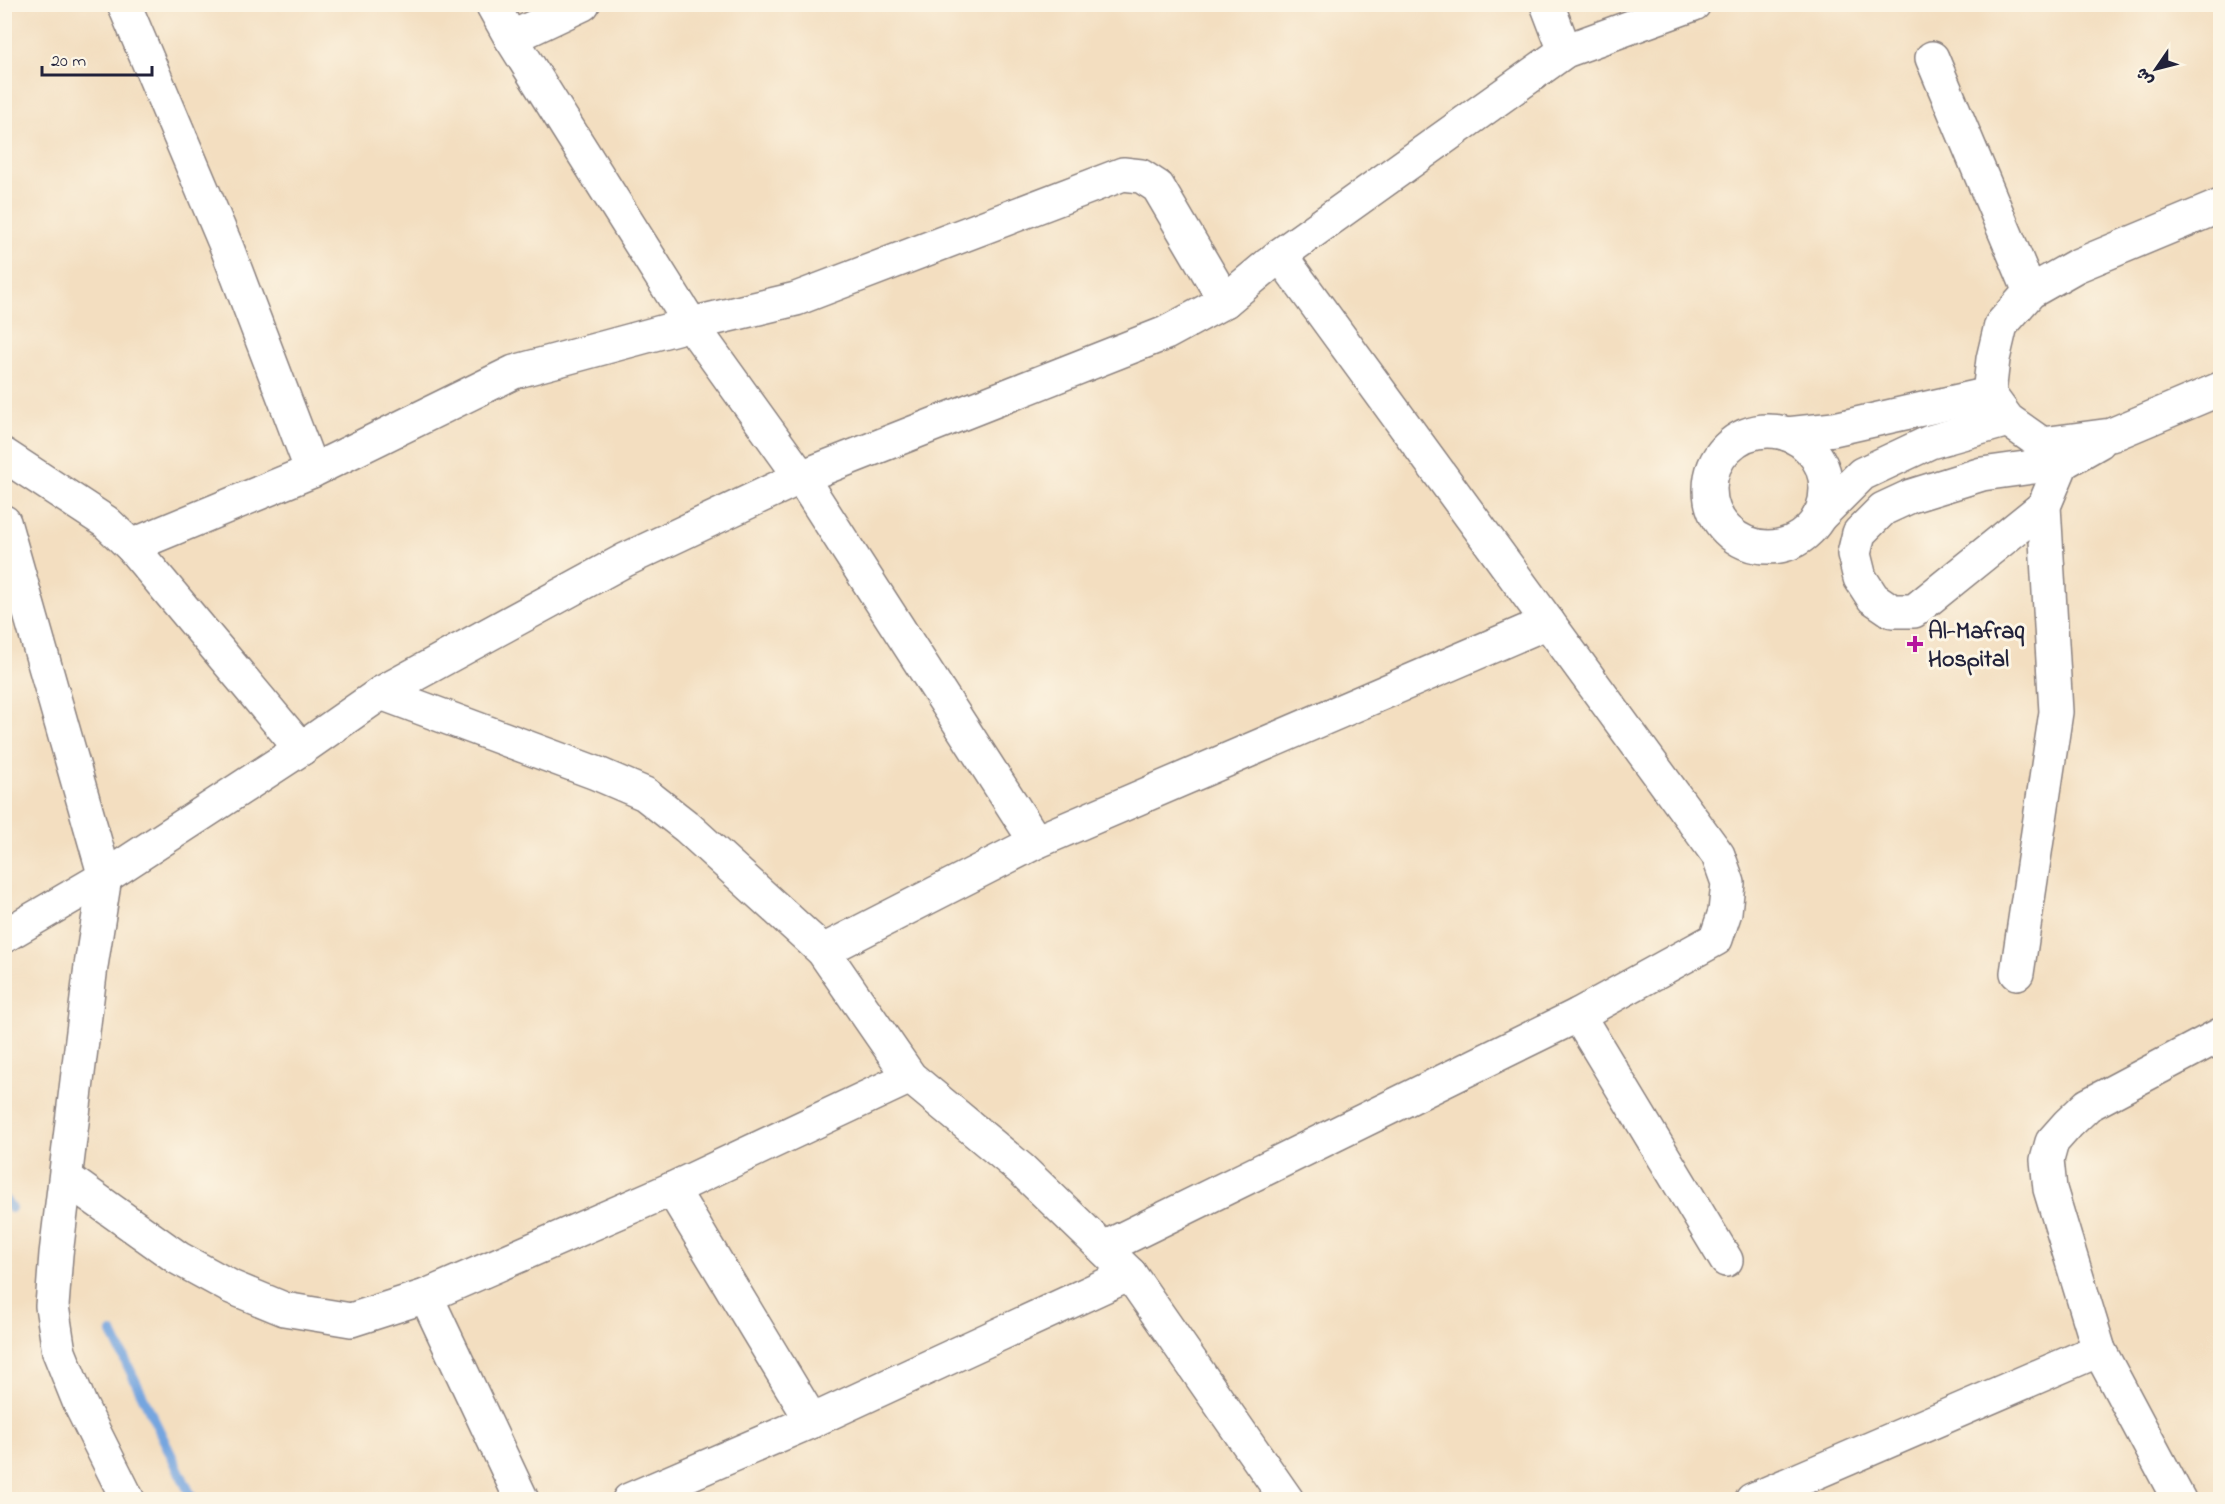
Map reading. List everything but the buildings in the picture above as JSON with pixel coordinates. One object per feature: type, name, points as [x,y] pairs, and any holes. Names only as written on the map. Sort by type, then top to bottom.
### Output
[{"type":"street","points":[[124,4],[227,248],[312,471]]},
{"type":"street","points":[[492,4],[511,38],[691,324],[801,477],[1036,842]]},
{"type":"street","points":[[511,38],[583,4]]},
{"type":"street","points":[[1547,4],[1564,51]]},
{"type":"street","points":[[4,936],[105,877],[302,749],[381,693],[625,560],[801,477],[1166,333],[1225,301],[1280,255],[1564,51],[1694,4]]},
{"type":"street","points":[[1932,58],[2030,292]]},
{"type":"street","points":[[131,546],[312,471],[514,372],[691,324],[796,299],[1123,174],[1141,176],[1158,187],[1225,301]]},
{"type":"street","points":[[2111,435],[2042,444],[2008,420],[1989,394],[1993,358],[2001,325],[2030,292],[2076,266],[2220,206]]},
{"type":"street","points":[[1104,1248],[1578,1015],[1716,939],[1725,912],[1728,883],[1718,855],[1280,255]]},
{"type":"street","points":[[2044,506],[1914,611],[1892,611],[1874,598],[1860,578],[1854,554],[1859,533],[1883,509],[1911,496],[1982,474],[2062,463],[2111,435],[2220,389]]},
{"type":"street","points":[[1989,394],[1834,429],[1787,434],[1767,431],[1747,434],[1723,451],[1713,469],[1709,489],[1713,509],[1720,522],[1734,536],[1752,545],[1767,547],[1787,544],[1804,534],[1862,474],[1930,442],[2008,420]]},
{"type":"street","points":[[1787,434],[1810,450],[1821,467],[1825,479],[1825,499],[1818,518]]},
{"type":"street","points":[[4,455],[106,522],[131,546],[302,749]]},
{"type":"street","points":[[2017,973],[2056,712],[2044,506],[2062,463]]},
{"type":"street","points":[[4,522],[105,877],[91,966],[52,1306],[60,1352],[80,1404],[128,1500]]},
{"type":"street","points":[[823,951],[1036,842],[1548,622]]},
{"type":"street","points":[[381,693],[597,773],[645,794],[687,827],[823,951],[910,1077],[1021,1169],[1130,1274],[1287,1500]]},
{"type":"street","points":[[1578,1015],[1726,1260]]},
{"type":"street","points":[[2179,1500],[2099,1350],[2050,1189],[2047,1160],[2052,1142],[2088,1105],[2220,1035]]},
{"type":"street","points":[[66,1178],[178,1258],[231,1287],[284,1309],[351,1320],[426,1296],[672,1190],[910,1077]]},
{"type":"street","points":[[672,1190],[812,1421]]},
{"type":"street","points":[[628,1500],[812,1421],[1130,1274]]},
{"type":"street","points":[[426,1296],[522,1500]]},
{"type":"street","points":[[1752,1500],[2099,1350]]},
{"type":"waterway","points":[[4,1199],[11,1208]]},
{"type":"waterway","points":[[112,1333],[193,1500]]},
{"type":"place","name":"Al-Mafraq Hospital","points":[[1915,644]]}]
